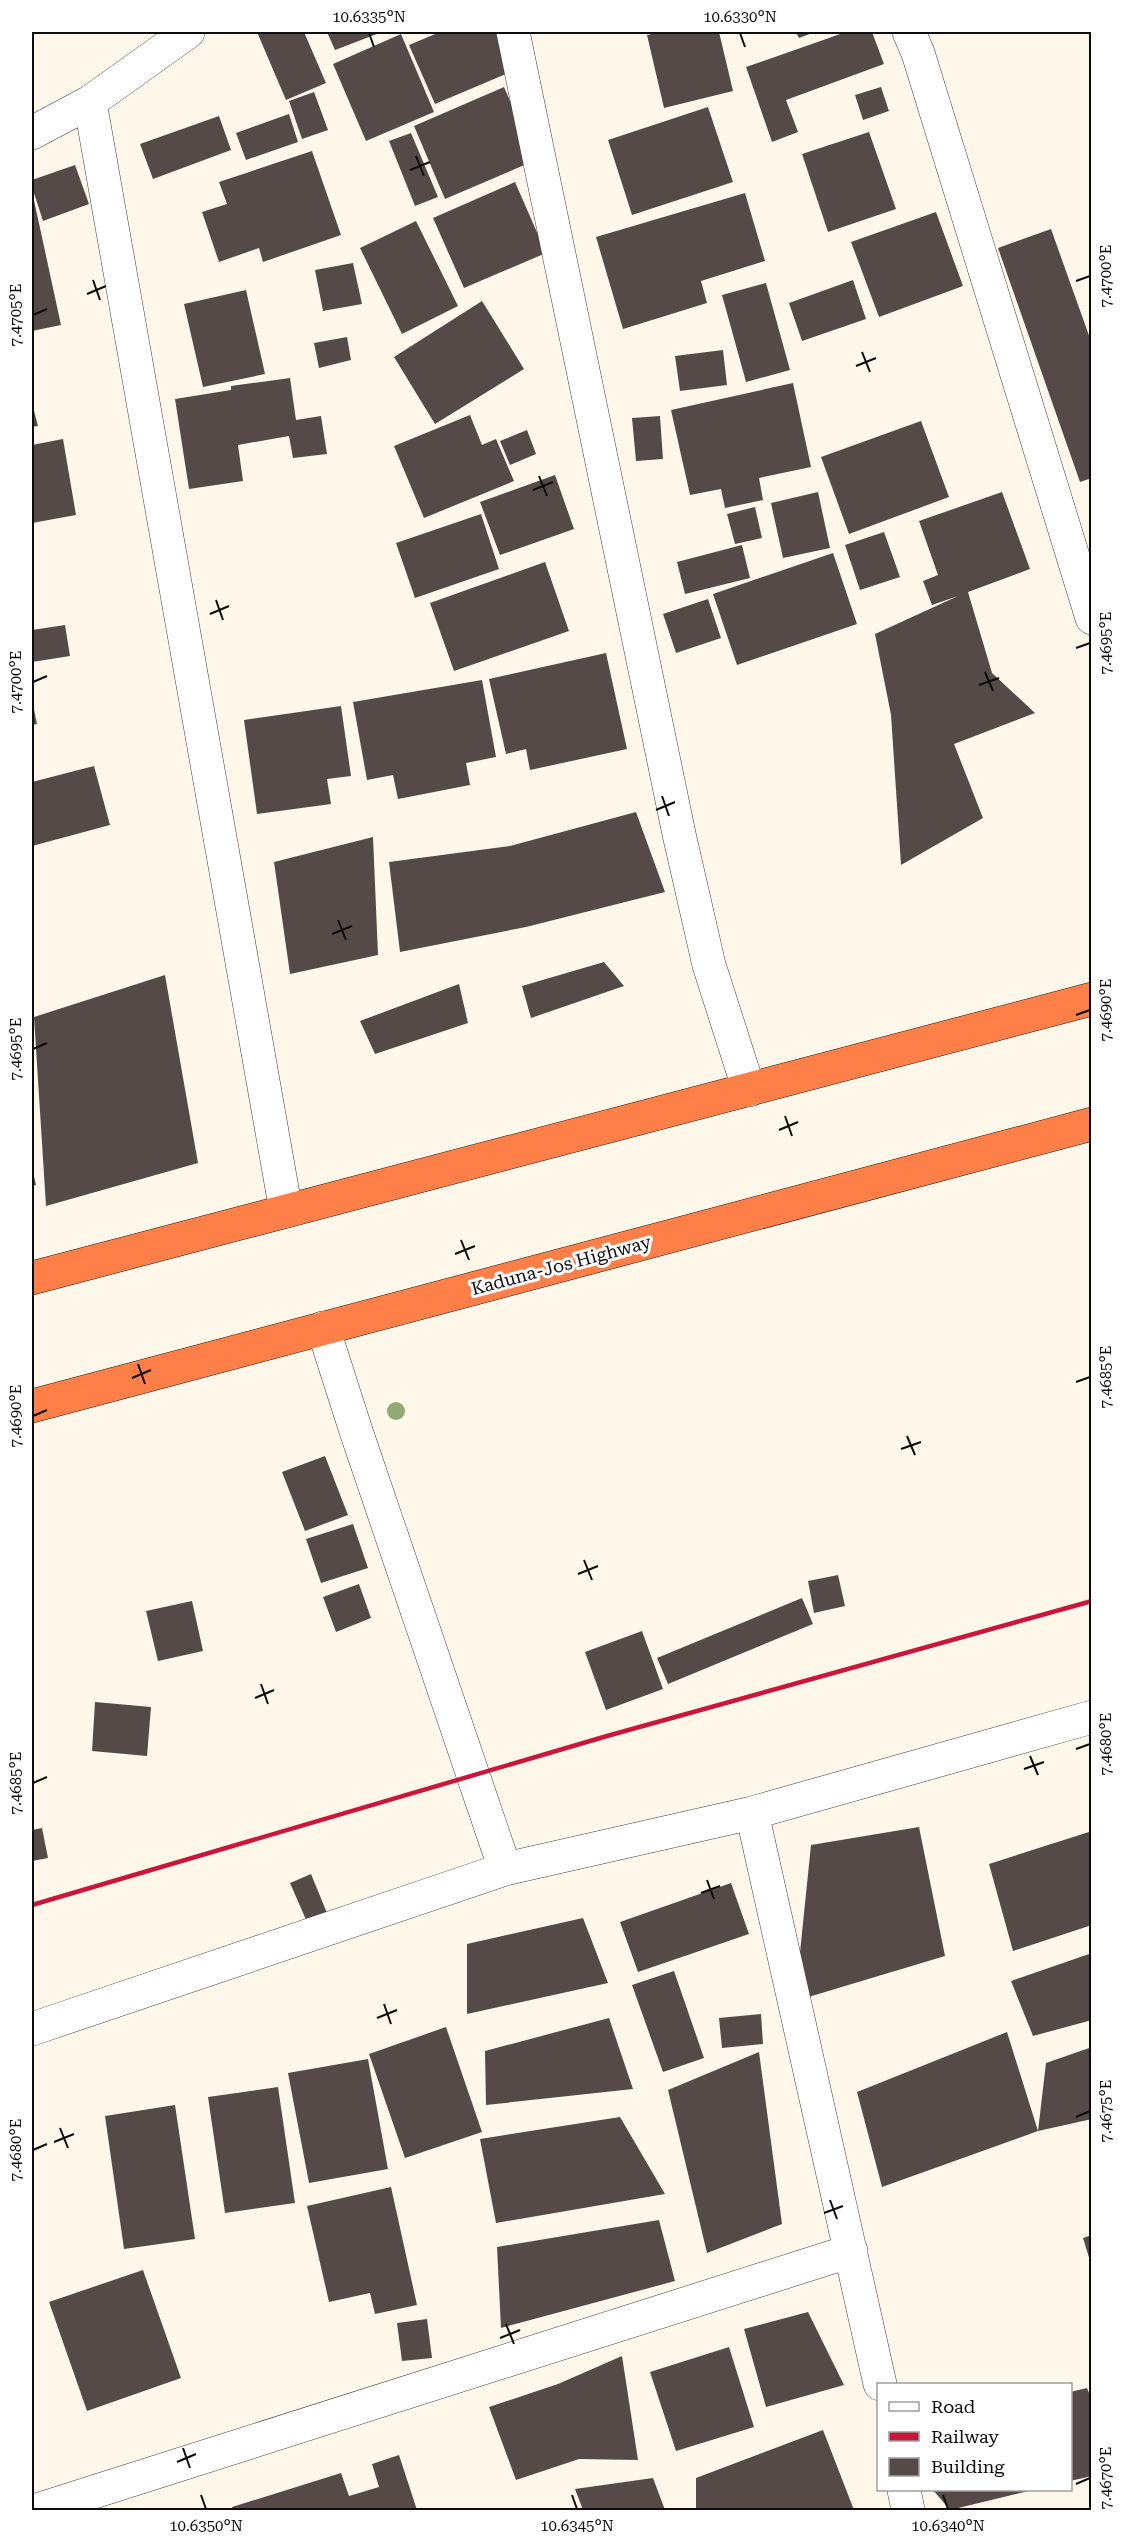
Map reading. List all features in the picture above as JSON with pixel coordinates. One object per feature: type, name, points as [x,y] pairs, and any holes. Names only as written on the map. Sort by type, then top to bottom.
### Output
[{"type":"highway","points":[[32,1278],[1092,999]]},
{"type":"highway","name":"Kaduna-Jos Highway","points":[[32,1406],[1092,1124]]},
{"type":"street","points":[[32,133],[90,102],[188,32]]},
{"type":"street","points":[[513,32],[679,834],[709,965],[749,1090]]},
{"type":"street","points":[[909,32],[918,53],[1092,618]]},
{"type":"street","points":[[90,102],[286,1211]]},
{"type":"street","points":[[323,1328],[505,1869]]},
{"type":"street","points":[[32,2029],[505,1869],[752,1813],[1092,1717]]},
{"type":"street","points":[[752,1813],[880,2383]]},
{"type":"street","points":[[37,2511],[851,2251]]},
{"type":"street","points":[[904,2491],[908,2511]]},
{"type":"building","points":[[257,32],[304,32],[326,83],[286,100]]},
{"type":"building","points":[[327,32],[382,32],[335,50]]},
{"type":"building","points":[[440,32],[502,32],[518,69],[435,104],[409,45]]},
{"type":"building","points":[[661,32],[719,32],[733,91],[664,108],[647,35]]},
{"type":"building","points":[[796,32],[815,32],[799,38]]},
{"type":"building","points":[[846,32],[872,32],[884,64],[786,100],[798,132],[772,142],[746,67]]},
{"type":"building","points":[[401,34],[434,112],[366,141],[333,64]]},
{"type":"building","points":[[504,87],[536,160],[445,199],[414,126]]},
{"type":"building","points":[[881,87],[889,111],[863,120],[855,95]]},
{"type":"building","points":[[314,92],[328,130],[302,139],[289,101]]},
{"type":"building","points":[[708,107],[733,182],[632,215],[608,140]]},
{"type":"building","points":[[289,114],[298,142],[246,160],[236,133]]},
{"type":"building","points":[[219,116],[231,150],[153,179],[140,144]]},
{"type":"building","points":[[869,132],[896,209],[828,232],[802,154]]},
{"type":"building","points":[[411,133],[438,197],[415,206],[389,141]]},
{"type":"building","points":[[312,151],[341,235],[263,262],[259,248],[219,262],[202,212],[227,204],[219,182]]},
{"type":"building","points":[[75,165],[89,204],[43,221],[32,187],[32,180]]},
{"type":"building","points":[[515,182],[546,253],[464,288],[433,218]]},
{"type":"building","points":[[32,191],[61,325],[32,331]]},
{"type":"building","points":[[745,193],[765,261],[701,281],[707,303],[623,329],[596,237]]},
{"type":"building","points":[[936,212],[963,286],[879,317],[851,242]]},
{"type":"building","points":[[416,221],[458,306],[402,334],[360,248]]},
{"type":"building","points":[[1051,229],[1092,344],[1092,478],[1080,482],[998,248]]},
{"type":"building","points":[[353,263],[362,304],[323,311],[315,270]]},
{"type":"building","points":[[853,280],[866,319],[802,341],[789,303]]},
{"type":"building","points":[[766,283],[790,370],[746,382],[722,295]]},
{"type":"building","points":[[246,290],[265,374],[203,387],[184,304]]},
{"type":"building","points":[[482,301],[524,369],[435,424],[394,357]]},
{"type":"building","points":[[347,337],[351,360],[319,368],[314,343]]},
{"type":"building","points":[[723,350],[727,385],[680,391],[675,356]]},
{"type":"building","points":[[290,378],[296,420],[321,416],[327,454],[293,458],[289,436],[238,445],[243,481],[189,489],[175,399],[231,390],[231,386]]},
{"type":"building","points":[[793,383],[811,467],[759,478],[763,500],[725,508],[721,489],[690,495],[671,410]]},
{"type":"building","points":[[32,403],[38,426],[32,427]]},
{"type":"building","points":[[470,415],[482,445],[496,439],[514,481],[424,518],[394,446]]},
{"type":"building","points":[[660,416],[663,459],[636,461],[632,418]]},
{"type":"building","points":[[921,421],[949,497],[849,534],[821,457]]},
{"type":"building","points":[[527,430],[536,454],[510,465],[500,441]]},
{"type":"building","points":[[63,439],[76,515],[32,523],[32,445]]},
{"type":"building","points":[[555,475],[574,529],[500,555],[480,502]]},
{"type":"building","points":[[818,492],[830,548],[783,558],[771,503]]},
{"type":"building","points":[[1002,492],[1030,569],[968,592],[992,673],[1035,713],[954,744],[983,818],[901,865],[891,715],[875,634],[958,596],[932,605],[923,581],[938,575],[919,521]]},
{"type":"building","points":[[755,507],[762,538],[735,544],[727,514]]},
{"type":"building","points":[[481,514],[499,569],[415,598],[396,543]]},
{"type":"building","points":[[884,532],[900,577],[860,590],[845,545]]},
{"type":"building","points":[[742,545],[750,578],[685,594],[677,562]]},
{"type":"building","points":[[833,553],[857,624],[737,665],[713,594]]},
{"type":"building","points":[[545,562],[569,631],[454,671],[430,603]]},
{"type":"building","points":[[708,599],[721,638],[676,653],[663,614]]},
{"type":"building","points":[[65,625],[70,656],[32,662],[32,630]]},
{"type":"building","points":[[606,653],[627,749],[530,770],[526,749],[506,754],[489,679]]},
{"type":"building","points":[[482,680],[496,757],[466,763],[470,785],[398,799],[393,775],[367,780],[353,702]]},
{"type":"building","points":[[32,700],[37,724],[32,725]]},
{"type":"building","points":[[341,706],[351,776],[327,779],[331,804],[257,814],[244,720]]},
{"type":"building","points":[[94,766],[110,825],[32,846],[32,782]]},
{"type":"building","points":[[636,812],[665,892],[526,927],[400,952],[389,862],[510,846]]},
{"type":"building","points":[[373,837],[378,955],[290,974],[274,862]]},
{"type":"building","points":[[604,962],[624,986],[531,1018],[522,986]]},
{"type":"building","points":[[165,975],[198,1163],[46,1206],[34,1017]]},
{"type":"building","points":[[459,984],[468,1023],[375,1054],[360,1021]]},
{"type":"building","points":[[32,1168],[36,1185],[32,1186]]},
{"type":"building","points":[[325,1456],[348,1515],[305,1531],[282,1472]]},
{"type":"building","points":[[353,1524],[368,1568],[321,1583],[306,1539]]},
{"type":"building","points":[[838,1575],[845,1606],[814,1613],[808,1581]]},
{"type":"building","points":[[359,1584],[371,1618],[336,1632],[323,1597]]},
{"type":"building","points":[[802,1598],[813,1624],[668,1684],[657,1658]]},
{"type":"building","points":[[192,1601],[203,1651],[158,1661],[146,1611]]},
{"type":"building","points":[[642,1631],[663,1689],[606,1710],[585,1652]]},
{"type":"building","points":[[95,1702],[151,1707],[147,1756],[92,1751]]},
{"type":"building","points":[[919,1827],[945,1956],[795,2001],[811,1845]]},
{"type":"building","points":[[42,1828],[48,1858],[32,1861],[32,1830]]},
{"type":"building","points":[[1092,1831],[1092,1925],[1013,1951],[989,1864]]},
{"type":"building","points":[[311,1874],[327,1913],[307,1922],[290,1883]]},
{"type":"building","points":[[731,1883],[749,1934],[638,1972],[620,1922]]},
{"type":"building","points":[[583,1918],[608,1983],[467,2014],[467,1944]]},
{"type":"building","points":[[1092,1953],[1092,2020],[1033,2036],[1011,1981]]},
{"type":"building","points":[[674,1971],[704,2058],[663,2072],[632,1985]]},
{"type":"building","points":[[761,2014],[763,2044],[722,2048],[719,2018]]},
{"type":"building","points":[[609,2018],[633,2089],[486,2105],[485,2051]]},
{"type":"building","points":[[446,2027],[482,2132],[405,2158],[369,2054]]},
{"type":"building","points":[[1007,2032],[1038,2131],[882,2187],[857,2092]]},
{"type":"building","points":[[1092,2047],[1092,2119],[1038,2131],[1046,2063]]},
{"type":"building","points":[[759,2052],[782,2224],[707,2253],[668,2090]]},
{"type":"building","points":[[368,2059],[388,2169],[309,2183],[288,2073]]},
{"type":"building","points":[[278,2087],[295,2203],[225,2213],[208,2097]]},
{"type":"building","points":[[175,2105],[195,2239],[124,2249],[105,2116]]},
{"type":"building","points":[[620,2117],[665,2194],[496,2223],[480,2139]]},
{"type":"building","points":[[391,2187],[417,2305],[375,2314],[370,2293],[329,2302],[307,2206]]},
{"type":"building","points":[[659,2220],[675,2281],[501,2328],[497,2247]]},
{"type":"building","points":[[1092,2235],[1092,2264],[1091,2264],[1083,2238]]},
{"type":"building","points":[[143,2270],[181,2378],[87,2411],[49,2302]]},
{"type":"building","points":[[808,2312],[844,2385],[766,2407],[744,2329]]},
{"type":"building","points":[[427,2319],[432,2358],[402,2361],[397,2323]]},
{"type":"building","points":[[729,2347],[754,2427],[676,2451],[650,2372]]},
{"type":"building","points":[[622,2356],[638,2460],[579,2459],[516,2480],[489,2407],[558,2384]]},
{"type":"building","points":[[1087,2388],[1092,2400],[1092,2476],[1072,2481],[1072,2392]]},
{"type":"building","points":[[823,2430],[854,2510],[696,2510],[696,2478]]},
{"type":"building","points":[[399,2455],[417,2510],[233,2510],[232,2507],[341,2473],[349,2496],[379,2487],[372,2464]]},
{"type":"building","points":[[653,2478],[665,2510],[583,2510],[575,2489]]},
{"type":"building","points":[[934,2491],[1029,2491],[950,2510]]},
{"type":"railway","points":[[32,1905],[607,1736],[1092,1601]]}]
